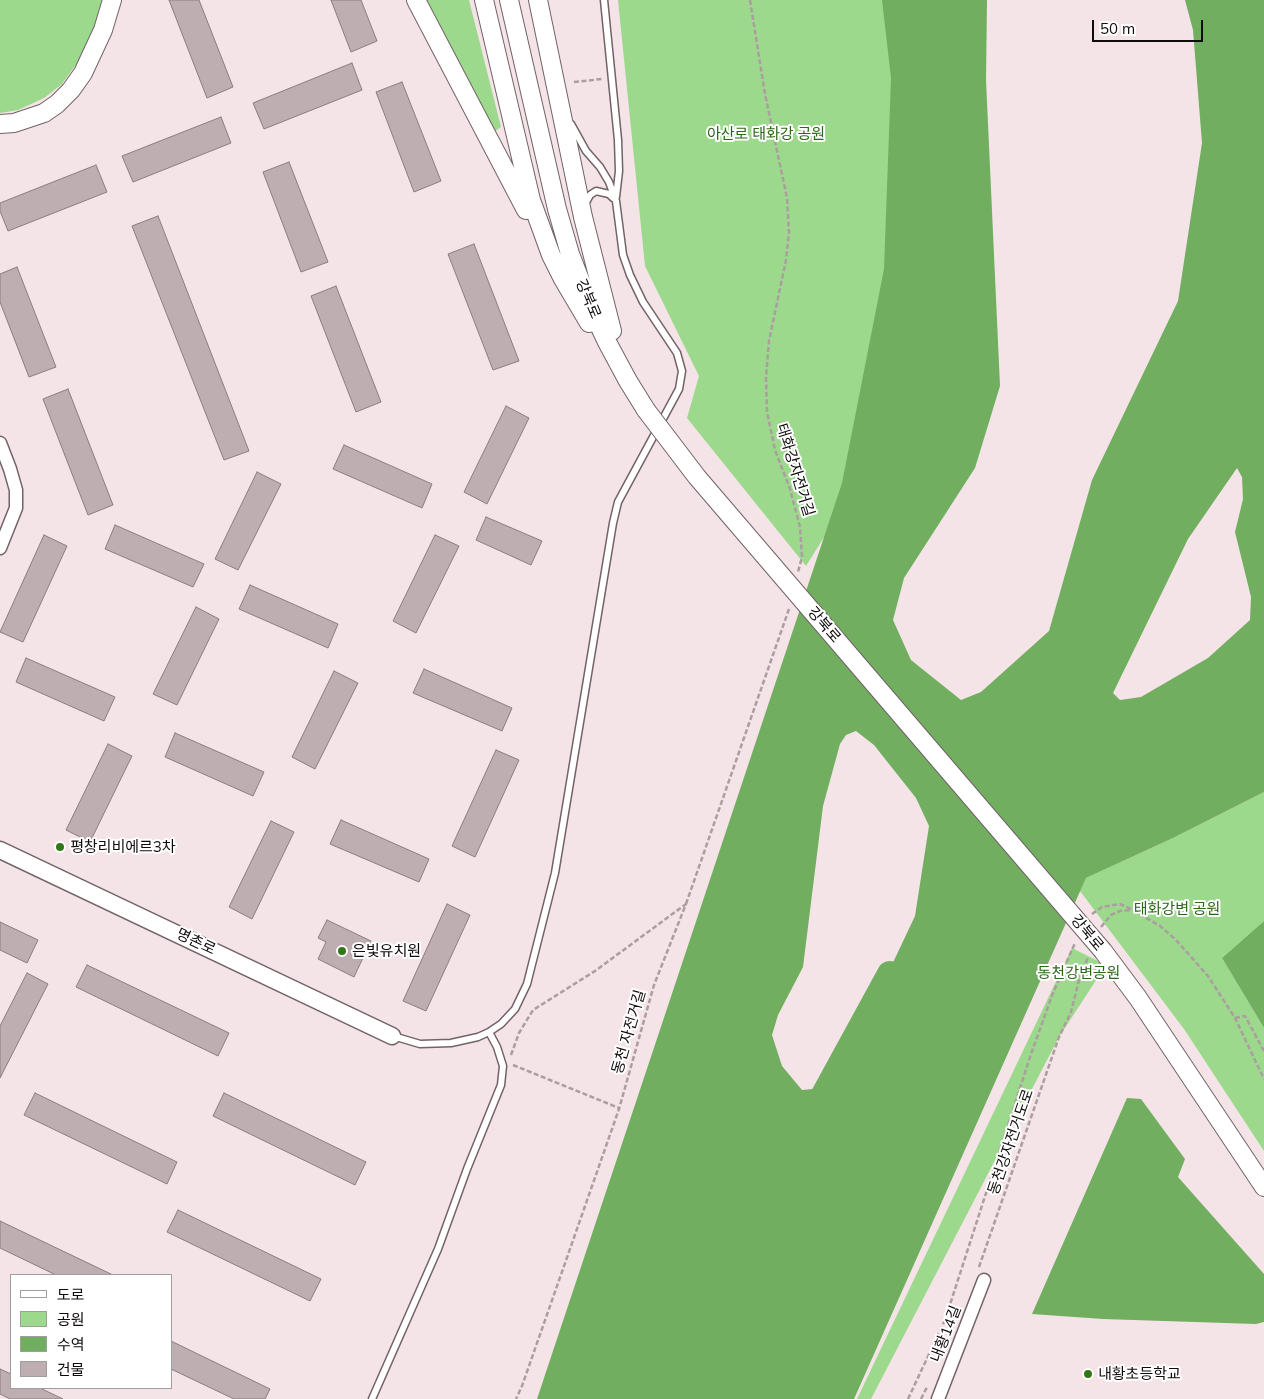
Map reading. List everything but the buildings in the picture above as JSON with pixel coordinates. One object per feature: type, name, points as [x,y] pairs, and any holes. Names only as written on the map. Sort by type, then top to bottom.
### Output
[{"type":"main road","points":[[0,124],[14,123],[44,113],[57,104],[71,90],[83,73],[99,39],[110,12],[112,0]]},
{"type":"main road","points":[[416,0],[577,305],[628,381]]},
{"type":"main road","points":[[484,0],[529,192],[551,255]]},
{"type":"main road","name":"강북로","points":[[509,0],[557,209],[570,254],[595,317],[628,381],[646,410],[697,477],[1096,953],[1138,998],[1264,1187]]},
{"type":"main road","points":[[538,0],[583,217],[603,302],[628,381]]},
{"type":"street","points":[[0,442],[16,490],[16,508],[0,548]]},
{"type":"street","name":"명촌로","points":[[0,850],[392,1036]]},
{"type":"street","name":"내황14길","points":[[938,1399],[981,1275]]},
{"type":"lane","points":[[604,0],[618,140],[619,171],[616,201]]},
{"type":"lane","points":[[392,1036],[420,1044],[451,1043],[489,1032],[501,1024],[515,1009],[526,984],[555,873],[618,502],[679,389],[682,371],[677,353],[643,302],[623,255],[616,201],[609,182],[577,137],[556,87]]},
{"type":"lane","points":[[583,217],[587,200],[596,191],[609,194],[616,201]]},
{"type":"lane","points":[[372,1399],[438,1248],[501,1084],[505,1065],[489,1032]]},
{"type":"path","name":"태화강자전거길","points":[[750,0],[765,94],[787,198],[789,233],[786,260],[769,341],[766,386],[767,412],[775,450],[790,489],[800,527],[802,557],[798,574]]},
{"type":"path","points":[[619,1108],[505,1065],[519,1033],[533,1010],[587,976],[686,904],[791,601]]},
{"type":"path","name":"동천 자전거길","points":[[516,1399],[619,1108],[654,985],[686,904]]},
{"type":"path","points":[[1090,917],[1102,907],[1120,904],[1160,926],[1176,940],[1208,976],[1235,1018],[1264,1079]]},
{"type":"path","points":[[1100,929],[1111,915],[1120,910],[1133,910]]},
{"type":"path","points":[[908,1399],[945,1320],[1031,1054],[1053,993],[1076,940]]},
{"type":"path","name":"동천강자전거도로","points":[[981,1275],[1059,1036],[1071,1012],[1079,980],[1096,953]]},
{"type":"path","points":[[1235,1018],[1245,1016],[1264,1051]]},
{"type":"path","points":[[921,1399],[929,1382]]},
{"type":"green space","points":[[0,0],[103,0],[91,37],[77,63],[62,84],[44,98],[18,110],[0,113]]},
{"type":"green space","points":[[426,0],[469,0],[501,127],[494,132]]},
{"type":"green space","name":"아산로 태화강 공원","points":[[618,0],[903,0],[897,246],[853,491],[806,566],[687,418],[699,376],[645,266]]},
{"type":"green space","name":"태화강변 공원","points":[[1264,792],[1264,921],[1222,958],[1264,1028],[1264,1151],[1184,1029],[1080,891],[1086,878],[1173,838]]},
{"type":"green space","name":"동천강변공원","points":[[1072,948],[1106,965],[1059,1037],[871,1399],[857,1399]]},
{"type":"water","points":[[882,0],[987,0],[986,80],[1000,386],[975,468],[904,578],[893,620],[911,660],[961,700],[981,692],[1049,631],[1092,480],[1178,301],[1202,143],[1193,30],[1185,0],[1264,0],[1264,792],[1173,838],[1086,878],[854,1399],[537,1399],[842,483],[884,269],[891,78]],"holes":[[[1237,468],[1242,477],[1243,499],[1235,532],[1251,597],[1250,620],[1208,658],[1141,697],[1120,700],[1113,693],[1188,539]],[[856,731],[874,745],[916,798],[929,826],[915,916],[889,971],[873,998],[873,1028],[851,1070],[823,1088],[802,1090],[782,1066],[772,1035],[778,1015],[803,967],[823,806],[840,744],[846,735]]]},
{"type":"water","points":[[1264,921],[1264,1028],[1222,958]]},
{"type":"water","points":[[1127,1098],[1141,1099],[1185,1159],[1178,1177],[1264,1274],[1264,1322],[1256,1324],[1103,1319],[1032,1314]]},
{"type":"waterway","points":[[814,1113],[890,974]]},
{"type":"place","name":"평창리비에르3차","points":[[60,847]]},
{"type":"place","name":"은빛유치원","points":[[342,951]]},
{"type":"place","name":"내황초등학교","points":[[1088,1374]]}]
